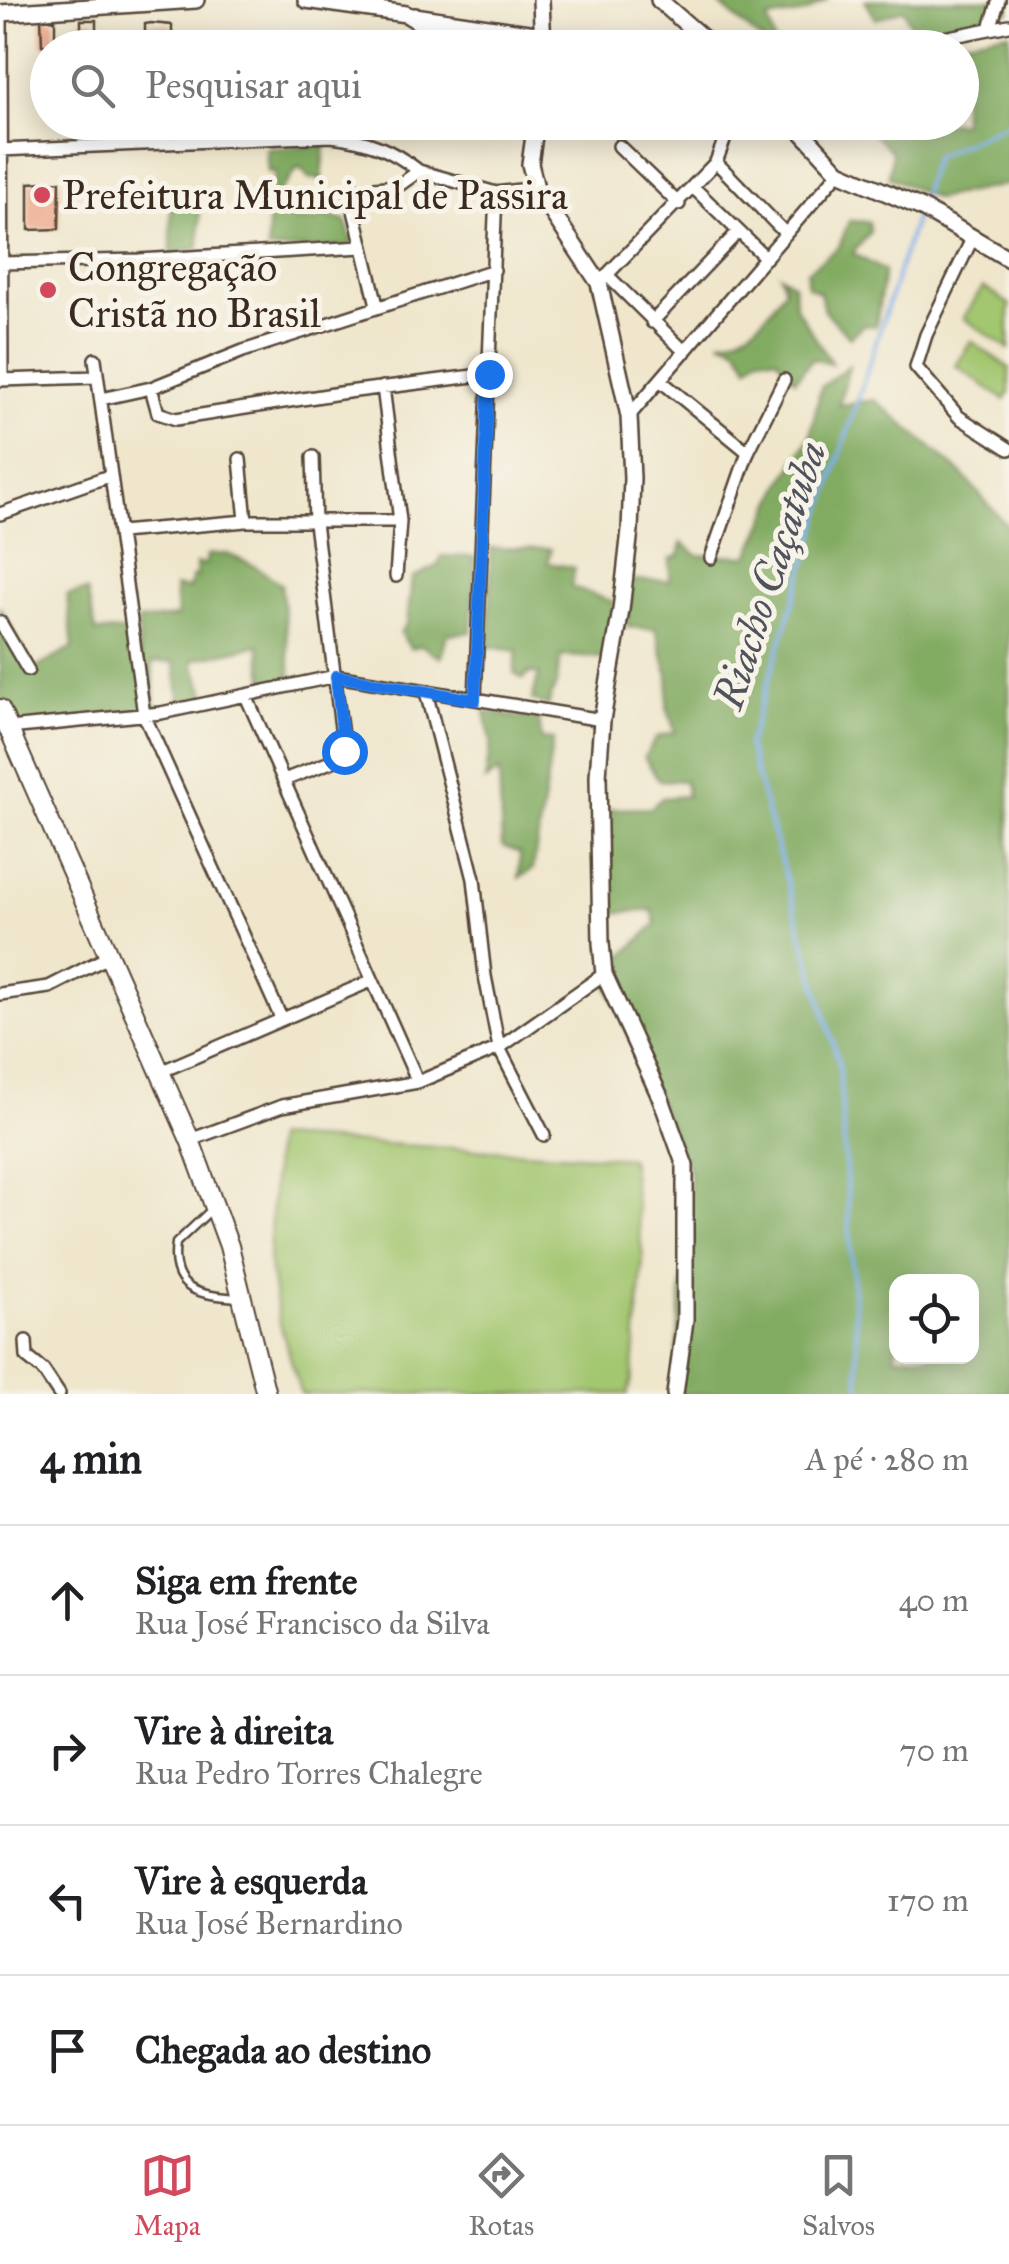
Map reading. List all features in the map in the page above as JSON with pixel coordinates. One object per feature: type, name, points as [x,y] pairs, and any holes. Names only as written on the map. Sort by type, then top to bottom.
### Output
[{"type":"main road","points":[[0,709],[190,1140],[244,1298],[266,1394]]},
{"type":"street","points":[[306,0],[487,30]]},
{"type":"street","points":[[541,0],[542,30]]},
{"type":"street","points":[[659,0],[693,30]]},
{"type":"street","points":[[990,28],[999,0]]},
{"type":"street","points":[[97,377],[1,380],[1,13],[192,1]]},
{"type":"street","points":[[406,14],[432,30]]},
{"type":"street","points":[[979,30],[1009,25]]},
{"type":"street","points":[[2,150],[237,140]]},
{"type":"street","points":[[354,140],[394,151],[420,171],[496,193],[536,188]]},
{"type":"street","points":[[533,140],[530,164],[536,188],[604,280],[685,352]]},
{"type":"street","points":[[604,280],[694,188],[716,162],[726,140]]},
{"type":"street","points":[[810,140],[840,172],[922,208],[1009,259]]},
{"type":"street","points":[[619,146],[679,204]]},
{"type":"street","points":[[716,162],[786,234]]},
{"type":"street","points":[[378,305],[348,194],[353,189],[398,186],[420,171]]},
{"type":"street","points":[[629,416],[840,172]]},
{"type":"street","points":[[694,188],[766,258]]},
{"type":"street","points":[[475,700],[496,193]]},
{"type":"street","points":[[652,322],[738,232]]},
{"type":"street","points":[[972,238],[926,335],[916,367],[960,417],[1009,449]]},
{"type":"street","points":[[2,263],[157,260],[362,247]]},
{"type":"street","points":[[100,399],[151,388],[243,350],[494,270]]},
{"type":"street","points":[[604,280],[629,416],[630,530],[602,720],[600,943],[604,974],[661,1098],[684,1166],[685,1320],[675,1394]]},
{"type":"street","points":[[96,358],[144,715],[281,1018]]},
{"type":"street","points":[[151,388],[158,413],[176,419],[489,374]]},
{"type":"street","points":[[661,380],[748,452]]},
{"type":"street","points":[[711,558],[732,507],[748,452],[784,380]]},
{"type":"street","points":[[383,387],[400,521],[396,576]]},
{"type":"street","points":[[284,780],[342,756],[344,736],[316,523],[313,457]]},
{"type":"street","points":[[240,460],[246,521]]},
{"type":"street","points":[[0,514],[109,476]]},
{"type":"street","points":[[120,532],[246,521],[400,521]]},
{"type":"street","points":[[0,622],[28,670]]},
{"type":"street","points":[[8,728],[144,715],[336,676],[602,720]]},
{"type":"street","points":[[426,692],[474,879],[485,976],[499,1048],[544,1135]]},
{"type":"street","points":[[246,696],[418,1082]]},
{"type":"street","points":[[0,994],[49,987],[108,957]]},
{"type":"street","points":[[190,1140],[282,1106],[418,1082],[499,1048],[604,974]]},
{"type":"street","points":[[160,1072],[372,981]]},
{"type":"street","points":[[26,1341],[27,1356],[43,1370],[59,1394]]},
{"type":"lane","points":[[214,1206],[176,1243],[182,1281],[192,1291],[205,1295],[244,1298]]},
{"type":"green space","points":[[720,0],[826,0],[805,13],[768,19],[771,30],[749,30],[719,4]]},
{"type":"green space","points":[[865,0],[1009,0],[1009,11],[928,30],[914,30],[903,9],[876,19]]},
{"type":"green space","points":[[1009,32],[1009,184],[936,199],[889,177],[892,152],[880,140],[979,140],[979,38]]},
{"type":"green space","points":[[325,145],[322,179],[309,178],[299,167],[280,191],[278,204],[291,220],[315,221],[320,214],[346,221],[353,246],[268,250],[275,172],[268,172],[266,149]]},
{"type":"green space","points":[[200,201],[199,248],[171,254],[171,204]]},
{"type":"green space","points":[[849,221],[869,222],[870,232],[853,253],[884,271],[876,326],[863,325],[850,337],[824,311],[820,292],[807,286],[807,271],[839,247]]},
{"type":"green space","points":[[780,275],[794,284],[795,306],[832,364],[812,359],[795,380],[777,358],[759,356],[749,366],[737,347],[720,341],[741,335],[766,316],[785,288]]},
{"type":"green space","points":[[983,287],[1009,304],[1009,349],[963,318]]},
{"type":"green space","points":[[971,341],[1009,368],[1009,394],[1005,400],[956,366]]},
{"type":"green space","points":[[849,366],[839,405],[875,400],[962,474],[1009,528],[1009,1394],[674,1394],[690,1173],[603,975],[656,924],[652,910],[610,913],[610,809],[651,808],[662,798],[687,796],[685,781],[659,780],[644,757],[657,737],[675,732],[667,707],[669,679],[656,629],[627,627],[633,580],[670,581],[670,559],[679,556],[682,543],[697,555],[749,556],[781,485],[810,437],[821,387]]},
{"type":"green space","points":[[491,548],[551,549],[548,563],[575,568],[571,587],[614,602],[604,658],[561,656],[548,706],[532,700],[539,674],[529,673],[523,679],[514,673],[517,651],[489,647]]},
{"type":"green space","points":[[227,554],[253,565],[281,584],[292,686],[266,691],[259,645],[192,660],[209,703],[181,708],[174,662],[152,662],[156,713],[12,733],[0,705],[0,608],[34,669],[73,648],[67,595],[87,591],[96,632],[133,631],[142,673],[138,621],[177,617],[175,587],[189,589],[192,577],[197,577],[196,564],[206,564],[207,555]]},
{"type":"green space","points":[[441,556],[475,557],[471,632],[447,634],[441,658],[421,645],[411,649],[400,633],[407,623],[412,578],[438,565]]},
{"type":"green space","points":[[485,712],[539,720],[541,739],[553,740],[533,869],[519,878],[520,853],[502,846],[499,771],[485,781],[491,742]]},
{"type":"green space","points":[[275,1138],[630,1158],[643,1259],[628,1394],[301,1394],[279,1320],[269,1261]]},
{"type":"building","points":[[41,17],[55,20],[55,30],[41,30]]},
{"type":"building","points":[[81,20],[96,20],[96,30],[81,30]]},
{"type":"building","points":[[145,24],[172,25],[172,30],[145,30]]},
{"type":"building","points":[[60,181],[59,229],[29,230],[29,183]]},
{"type":"waterway","name":"Riacho Caçatuba","points":[[979,137],[1009,123]]},
{"type":"waterway","name":"Riacho Caçatuba","points":[[921,200],[934,157],[972,140]]},
{"type":"waterway","name":"Riacho Caçatuba","points":[[860,1394],[839,1064],[748,745],[917,213]]},
{"type":"place","name":"Prefeitura Municipal de Passira","points":[[42,195]]},
{"type":"place","name":"Congregação Cristã no Brasil","points":[[48,290]]},
{"type":"route","points":[[344,751],[336,676],[475,700],[489,374]]}]
